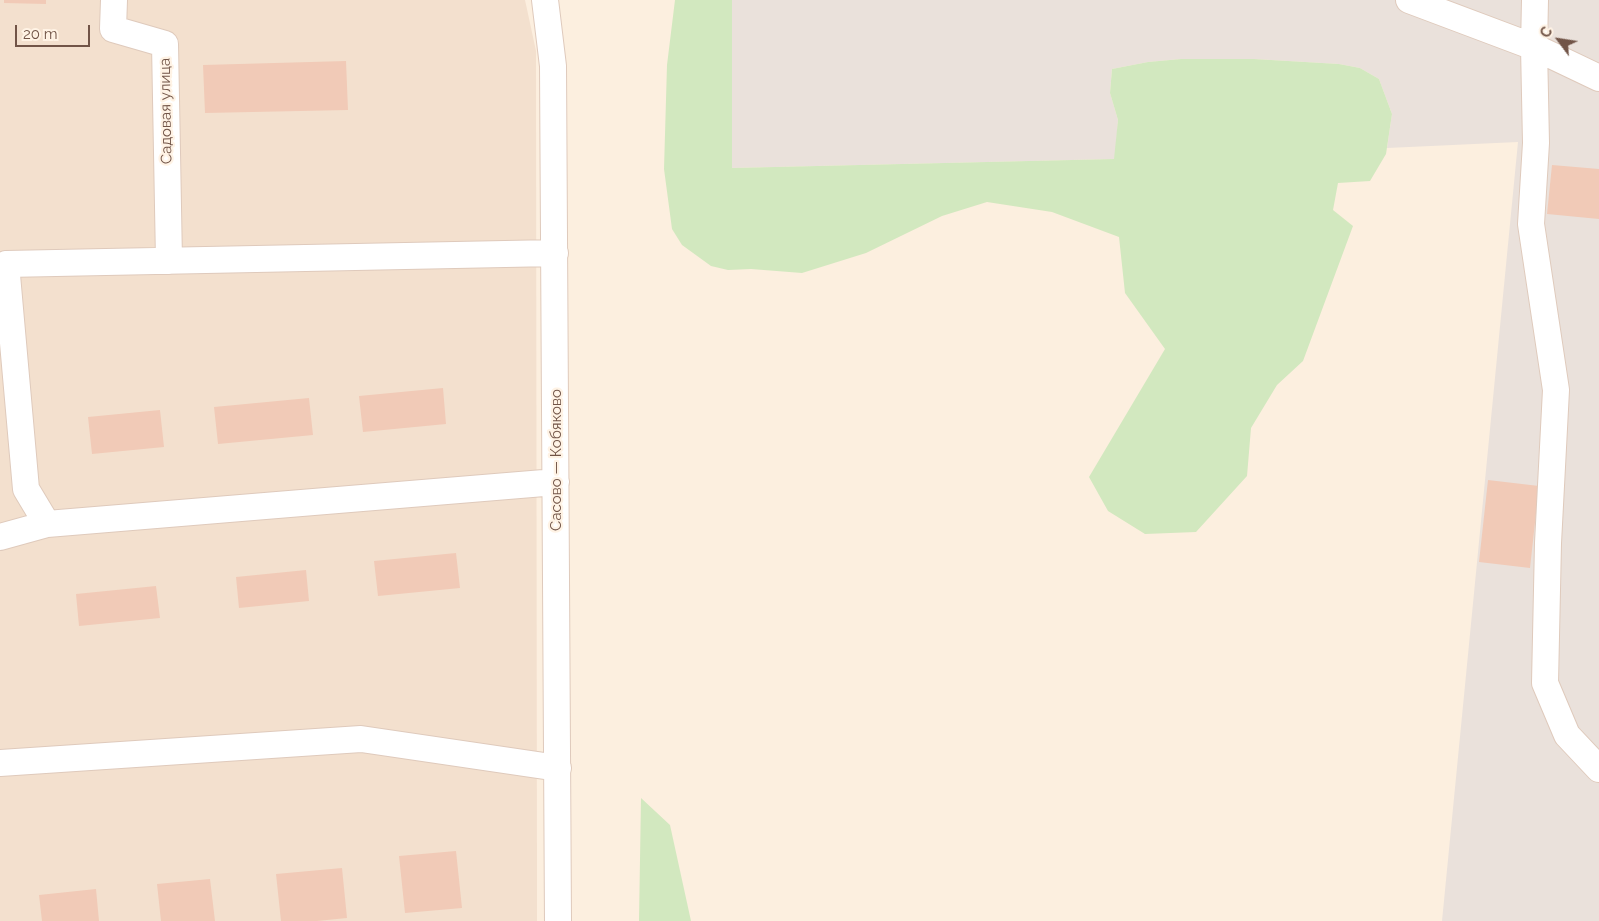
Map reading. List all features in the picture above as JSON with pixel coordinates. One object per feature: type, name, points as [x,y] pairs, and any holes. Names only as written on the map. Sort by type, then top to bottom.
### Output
[{"type":"street","name":"Садовая улица","points":[[114,0],[113,29],[165,44],[169,261]]},
{"type":"street","name":"Сасово — Кобяково","points":[[545,0],[553,66],[558,921]]},
{"type":"street","points":[[1409,0],[1534,47],[1599,78]]},
{"type":"street","points":[[1535,0],[1536,143],[1532,224],[1556,390],[1548,543],[1545,683],[1566,735],[1599,769]]},
{"type":"street","points":[[47,524],[26,489],[6,264],[555,252]]},
{"type":"street","points":[[0,536],[47,524],[556,482]]},
{"type":"street","points":[[0,763],[360,739],[558,768]]},
{"type":"shaded area","points":[[0,0],[525,0],[536,51],[537,921],[0,921]]},
{"type":"shaded area","points":[[732,0],[1599,0],[1599,921],[1442,921],[1518,142],[1387,148],[1392,114],[1379,79],[1360,68],[1339,64],[1254,59],[1181,59],[1148,62],[1112,69],[1110,93],[1118,120],[1115,159],[732,168]]},
{"type":"green space","points":[[675,0],[732,0],[732,168],[1114,159],[1118,120],[1110,93],[1112,69],[1148,62],[1181,59],[1254,59],[1339,64],[1360,68],[1379,79],[1392,114],[1386,154],[1370,181],[1338,183],[1333,210],[1353,226],[1303,361],[1277,385],[1251,428],[1247,476],[1196,532],[1145,534],[1108,511],[1089,477],[1165,349],[1125,293],[1119,237],[1052,212],[987,202],[942,216],[866,253],[802,273],[751,269],[728,270],[711,266],[682,245],[672,229],[664,169],[667,65]]},
{"type":"green space","points":[[641,798],[670,825],[691,921],[639,921]]},
{"type":"building","points":[[4,0],[46,0],[46,4],[4,3]]},
{"type":"building","points":[[346,61],[348,110],[205,113],[203,65]]},
{"type":"building","points":[[1552,165],[1599,169],[1599,219],[1547,214]]},
{"type":"building","points":[[443,388],[446,424],[363,432],[359,396]]},
{"type":"building","points":[[309,398],[313,435],[218,444],[214,407]]},
{"type":"building","points":[[160,410],[164,447],[92,454],[88,417]]},
{"type":"building","points":[[1488,480],[1539,486],[1530,568],[1479,562]]},
{"type":"building","points":[[456,553],[460,588],[378,596],[374,561]]},
{"type":"building","points":[[306,570],[309,601],[239,608],[236,577]]},
{"type":"building","points":[[156,586],[160,618],[79,626],[76,594]]},
{"type":"building","points":[[456,851],[462,908],[405,913],[399,856]]},
{"type":"building","points":[[342,868],[347,918],[317,921],[281,921],[276,874]]},
{"type":"building","points":[[210,879],[215,921],[161,921],[157,884]]},
{"type":"building","points":[[96,889],[99,921],[42,921],[39,895]]}]
